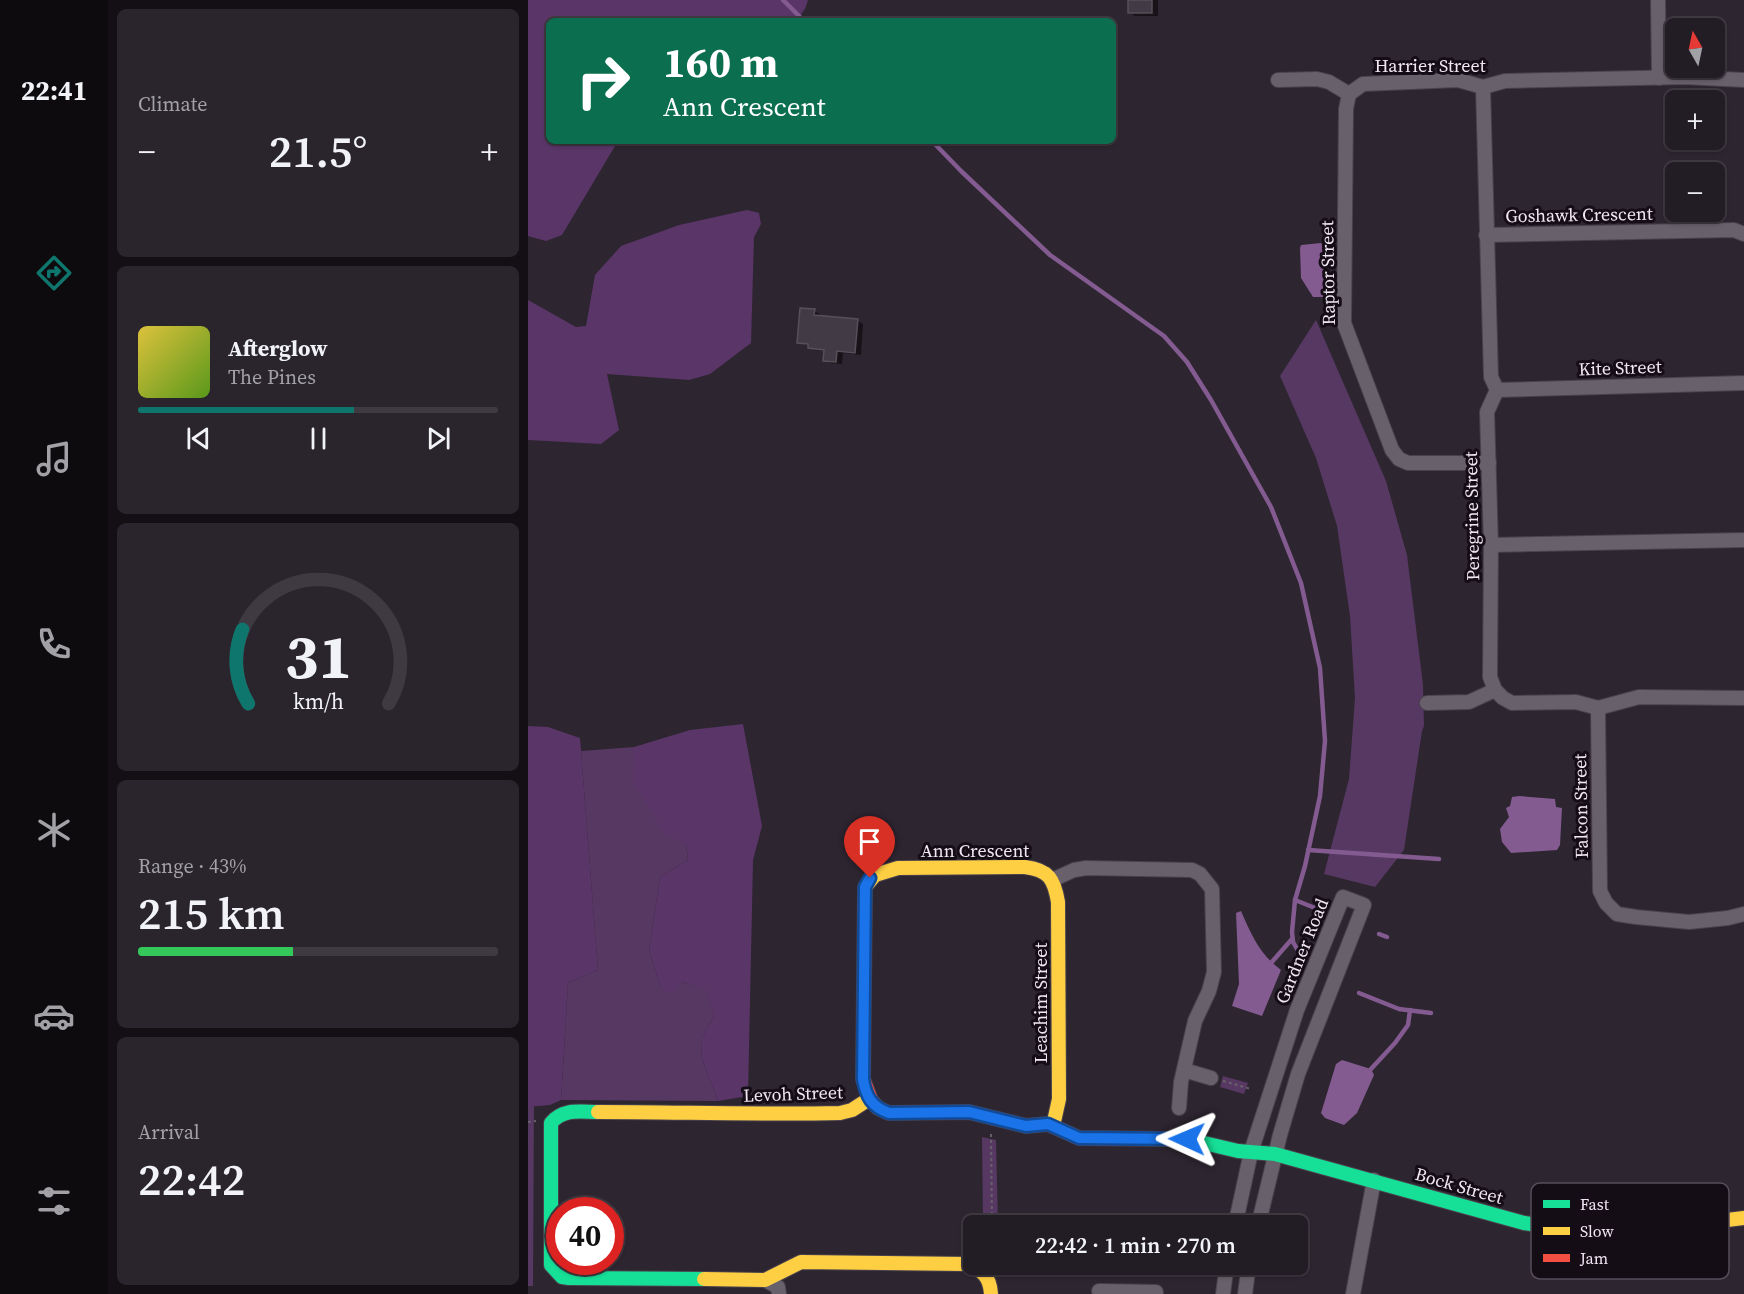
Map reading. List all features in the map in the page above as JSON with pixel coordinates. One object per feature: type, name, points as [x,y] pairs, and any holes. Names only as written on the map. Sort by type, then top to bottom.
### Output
[{"type":"street","points":[[1658,0],[1659,78]]},
{"type":"street","name":"Harrier Street","points":[[1349,94],[1363,84],[1458,80],[1483,87],[1505,81],[1685,77],[1744,80]]},
{"type":"street","points":[[1278,80],[1317,79],[1329,82],[1349,94]]},
{"type":"street","points":[[1483,87],[1491,377],[1497,390]]},
{"type":"street","name":"Raptor Street","points":[[1349,94],[1346,108],[1344,323],[1392,450],[1399,459],[1408,463],[1489,463]]},
{"type":"street","name":"Goshawk Crescent","points":[[1486,235],[1734,230],[1744,234]]},
{"type":"street","name":"Kite Street","points":[[1497,390],[1744,383]]},
{"type":"street","name":"Peregrine Street","points":[[1495,690],[1490,677],[1491,545],[1487,412],[1497,390]]},
{"type":"street","points":[[1491,545],[1744,540]]},
{"type":"street","points":[[1427,703],[1469,702],[1495,690],[1512,703],[1576,702],[1598,708],[1639,697],[1744,698]]},
{"type":"street","name":"Falcon Street","points":[[1598,708],[1600,891],[1606,903],[1617,914],[1673,922],[1744,915]]},
{"type":"street","name":"Ann Crescent","points":[[869,1099],[863,1079],[865,887],[870,878],[878,872],[898,868],[1025,867],[1044,871],[1052,880]]},
{"type":"street","points":[[1052,880],[1074,870],[1086,868],[1192,870],[1208,882],[1212,889],[1214,972],[1209,991],[1194,1022],[1179,1108]]},
{"type":"street","name":"Leachim Street","points":[[1052,880],[1058,902],[1059,1099],[1053,1126]]},
{"type":"street","name":"Gardner Road","points":[[1237,1215],[1251,1152],[1298,1010],[1343,897],[1364,905],[1298,1074],[1261,1215]]},
{"type":"street","points":[[1184,1070],[1211,1078]]},
{"type":"street","name":"Levoh Street","points":[[765,1280],[562,1277],[551,1265],[551,1123],[565,1112],[720,1112],[751,1115],[840,1113],[852,1110],[869,1099],[880,1110],[889,1113],[969,1112],[1026,1126],[1053,1126],[1079,1138],[1187,1139],[1238,1151],[1275,1154]]},
{"type":"street","name":"Bock Street","points":[[1275,1154],[1531,1224]]},
{"type":"street","points":[[1353,1294],[1374,1180]]},
{"type":"street","name":"Bock Street","points":[[1729,1220],[1744,1218]]},
{"type":"street","points":[[765,1280],[788,1267],[801,1263],[966,1264],[982,1269],[988,1278],[991,1294]]},
{"type":"street","points":[[1223,1294],[1226,1275]]},
{"type":"street","points":[[1245,1294],[1248,1275]]},
{"type":"street","points":[[765,1280],[778,1287],[779,1294]]},
{"type":"street","points":[[1099,1291],[1156,1292]]},
{"type":"path","points":[[1211,1078],[1251,1089]]},
{"type":"path","points":[[991,1132],[992,1215]]},
{"type":"shaded area","points":[[528,0],[808,0],[798,18],[546,18],[546,144],[616,144],[562,235],[546,241],[528,236]]},
{"type":"shaded area","points":[[747,210],[759,213],[761,224],[754,237],[751,343],[710,374],[689,380],[607,374],[619,430],[601,444],[528,440],[528,300],[576,327],[586,326],[595,275],[621,246],[679,225]]},
{"type":"shaded area","points":[[1321,243],[1324,247],[1325,293],[1323,297],[1313,297],[1301,278],[1300,248],[1301,245]]},
{"type":"shaded area","points":[[1316,320],[1386,481],[1407,555],[1423,685],[1424,726],[1404,850],[1375,887],[1324,874],[1349,779],[1355,698],[1350,616],[1337,526],[1316,458],[1280,376]]},
{"type":"shaded area","points":[[743,724],[762,826],[753,860],[748,1096],[718,1101],[702,1059],[701,1039],[714,1016],[705,989],[682,982],[673,994],[661,989],[649,950],[660,877],[688,860],[686,843],[665,835],[633,781],[634,747],[690,730]]},
{"type":"shaded area","points":[[528,726],[548,727],[580,738],[598,970],[568,983],[561,1100],[550,1105],[528,1107]]},
{"type":"shaded area","points":[[634,747],[634,781],[686,843],[688,860],[660,877],[649,950],[661,989],[681,982],[705,988],[714,1016],[701,1039],[702,1059],[718,1101],[561,1100],[568,983],[598,970],[581,751]]},
{"type":"shaded area","points":[[1512,797],[1555,799],[1556,807],[1562,808],[1560,845],[1557,850],[1511,853],[1502,842],[1500,829],[1509,817],[1506,808],[1510,806]]},
{"type":"shaded area","points":[[1241,911],[1262,951],[1281,970],[1262,1016],[1232,1006],[1239,984],[1236,913]]},
{"type":"shaded area","points":[[1342,1060],[1371,1069],[1374,1075],[1357,1113],[1344,1125],[1325,1118],[1321,1113],[1336,1064]]},
{"type":"shaded area","points":[[1223,1076],[1248,1083],[1244,1094],[1220,1087]]},
{"type":"shaded area","points":[[528,1093],[534,1093],[533,1286],[528,1286]]},
{"type":"shaded area","points":[[982,1137],[996,1140],[998,1215],[983,1215]]},
{"type":"building","points":[[1128,0],[1152,0],[1152,13],[1128,13]]},
{"type":"building","points":[[800,308],[815,309],[814,315],[858,319],[855,353],[837,351],[836,362],[823,361],[824,350],[808,348],[808,344],[797,343]]},
{"type":"waterway","points":[[783,0],[801,18]]},
{"type":"waterway","points":[[935,144],[1050,255],[1164,336],[1187,362],[1211,400],[1271,507],[1301,583],[1320,668],[1325,741],[1320,796],[1295,900],[1292,932],[1293,942],[1297,949]]},
{"type":"waterway","points":[[1308,850],[1439,859]]},
{"type":"waterway","points":[[1295,900],[1315,908]]},
{"type":"waterway","points":[[1379,934],[1387,937]]},
{"type":"waterway","points":[[1271,963],[1292,939]]},
{"type":"waterway","points":[[1359,993],[1399,1009],[1431,1013]]},
{"type":"waterway","points":[[1371,1069],[1408,1025],[1410,1010]]},
{"type":"traffic: fast","points":[[598,1112],[566,1113],[551,1123],[551,1265],[562,1277],[569,1278],[704,1279]]},
{"type":"traffic: fast","points":[[1168,1139],[1187,1139],[1238,1151],[1275,1154],[1531,1224]]},
{"type":"traffic: slow","points":[[865,891],[865,887],[875,875],[898,868],[1025,867],[1040,870],[1049,877],[1055,887],[1058,902],[1059,1099],[1053,1126]]},
{"type":"traffic: slow","points":[[598,1112],[840,1113],[852,1110],[869,1099]]},
{"type":"traffic: slow","points":[[1729,1220],[1744,1218]]},
{"type":"traffic: slow","points":[[704,1279],[765,1280],[801,1262],[966,1264],[984,1274],[991,1294]]},
{"type":"traffic: jam","points":[[865,891],[863,1079],[871,1100],[878,1108],[889,1113],[969,1112],[1026,1126],[1048,1124],[1079,1138],[1168,1139]]},
{"type":"route","points":[[870,878],[865,887],[863,1079],[865,1092],[870,1102],[880,1110],[889,1113],[969,1112],[1026,1126],[1048,1124],[1079,1138],[1187,1139]]}]
